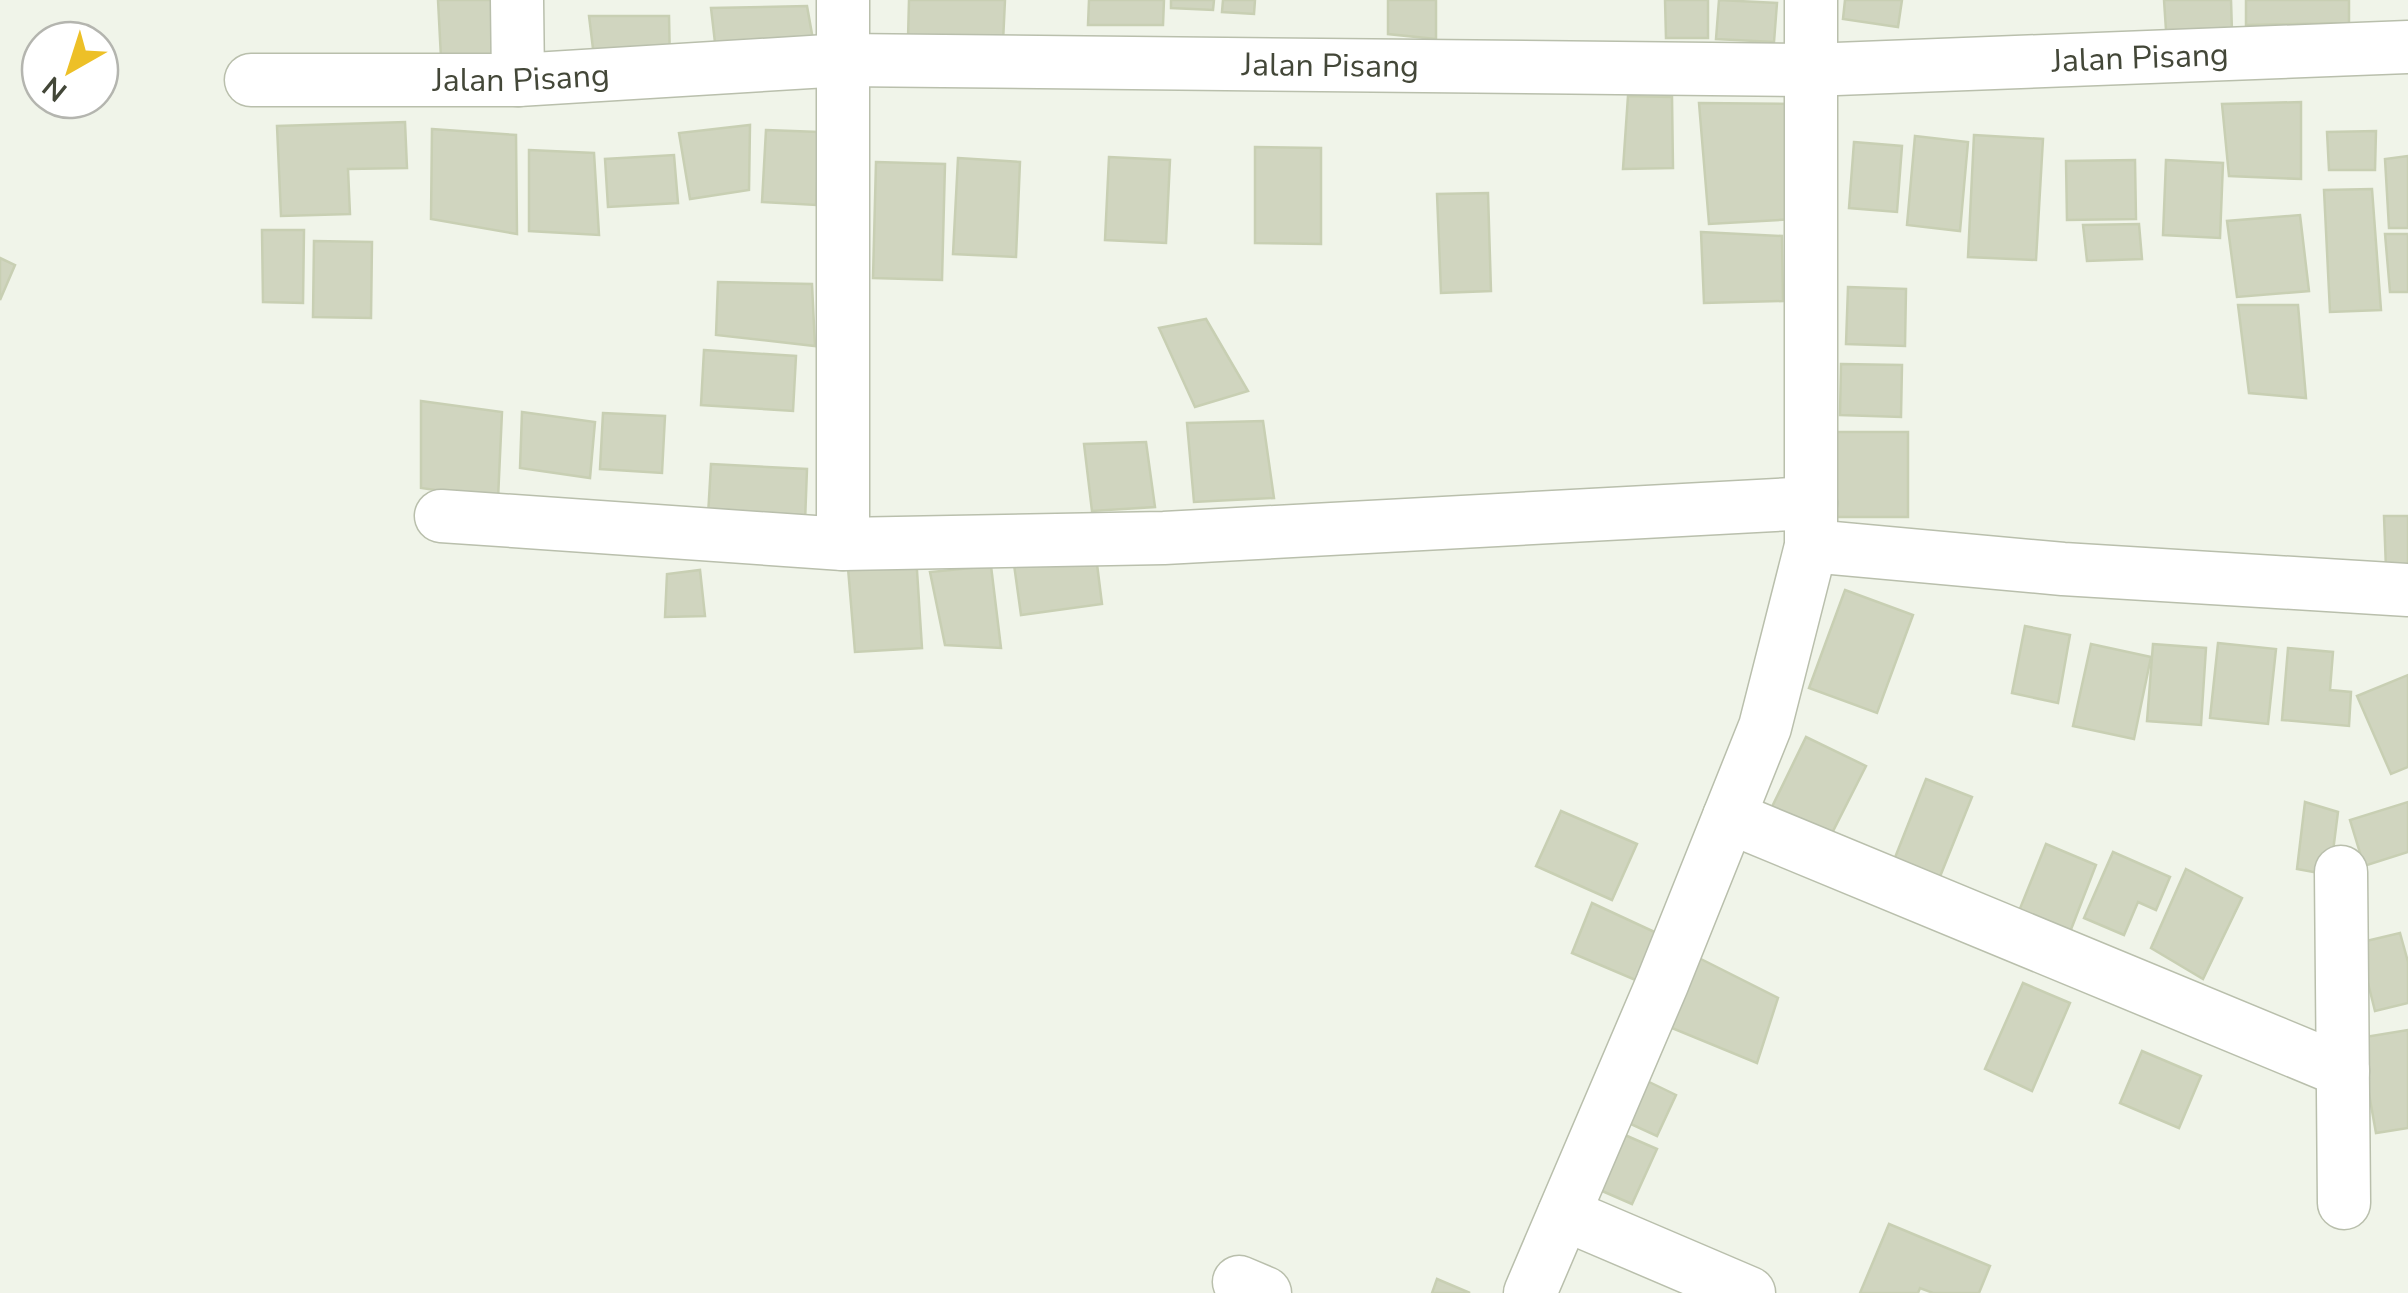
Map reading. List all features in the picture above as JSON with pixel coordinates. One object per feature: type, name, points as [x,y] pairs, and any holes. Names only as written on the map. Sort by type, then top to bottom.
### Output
[{"type":"street","points":[[517,0],[518,80]]},
{"type":"street","points":[[842,0],[843,544]]},
{"type":"street","points":[[1530,1293],[1765,727],[1811,524],[1811,0]]},
{"type":"street","name":"Jalan Pisang","points":[[250,80],[518,80],[843,60],[1810,70],[2408,47]]},
{"type":"street","points":[[442,516],[843,544],[1811,524],[2063,569],[2408,590]]},
{"type":"street","points":[[1729,817],[2342,1071]]},
{"type":"street","points":[[2341,872],[2344,1203]]},
{"type":"street","points":[[1564,1214],[1749,1293]]},
{"type":"building","points":[[438,0],[497,0],[496,60],[441,58]]},
{"type":"building","points":[[909,0],[1005,0],[1003,42],[908,39]]},
{"type":"building","points":[[1089,0],[1164,0],[1163,25],[1088,25]]},
{"type":"building","points":[[1171,0],[1214,0],[1213,10],[1171,8]]},
{"type":"building","points":[[1223,0],[1255,0],[1254,14],[1222,12]]},
{"type":"building","points":[[1388,0],[1436,0],[1436,39],[1388,34]]},
{"type":"building","points":[[1665,0],[1708,0],[1708,38],[1666,38]]},
{"type":"building","points":[[1719,0],[1777,3],[1774,42],[1716,39]]},
{"type":"building","points":[[1845,0],[1902,0],[1898,27],[1843,19]]},
{"type":"building","points":[[2164,0],[2231,0],[2232,32],[2166,30]]},
{"type":"building","points":[[2246,0],[2349,0],[2349,23],[2246,25]]},
{"type":"building","points":[[807,6],[815,51],[717,60],[711,8]]},
{"type":"building","points":[[589,16],[669,16],[670,64],[595,65]]},
{"type":"building","points":[[1628,96],[1672,97],[1673,168],[1623,169]]},
{"type":"building","points":[[2301,102],[2301,179],[2229,176],[2222,104]]},
{"type":"building","points":[[1699,103],[1792,104],[1796,219],[1709,224]]},
{"type":"building","points":[[405,122],[407,168],[348,169],[350,214],[281,216],[277,126]]},
{"type":"building","points":[[750,125],[749,190],[690,199],[679,133]]},
{"type":"building","points":[[432,129],[516,135],[517,234],[431,219]]},
{"type":"building","points":[[766,130],[819,132],[816,205],[762,202]]},
{"type":"building","points":[[2376,131],[2375,170],[2329,170],[2327,132]]},
{"type":"building","points":[[1974,135],[2043,139],[2036,260],[1968,257]]},
{"type":"building","points":[[1915,136],[1968,142],[1960,231],[1907,225]]},
{"type":"building","points":[[1854,142],[1902,146],[1897,212],[1849,208]]},
{"type":"building","points":[[1255,147],[1321,148],[1321,244],[1255,243]]},
{"type":"building","points":[[529,150],[594,153],[599,235],[529,231]]},
{"type":"building","points":[[674,155],[678,203],[608,207],[605,159]]},
{"type":"building","points":[[2408,156],[2408,228],[2389,228],[2385,159]]},
{"type":"building","points":[[1109,157],[1170,160],[1166,243],[1105,240]]},
{"type":"building","points":[[958,158],[1020,162],[1016,257],[953,254]]},
{"type":"building","points":[[2135,160],[2136,219],[2067,220],[2066,161]]},
{"type":"building","points":[[2166,160],[2223,163],[2220,238],[2163,235]]},
{"type":"building","points":[[876,162],[945,164],[942,280],[873,278]]},
{"type":"building","points":[[2372,189],[2381,310],[2330,312],[2324,190]]},
{"type":"building","points":[[1488,193],[1491,291],[1441,293],[1437,194]]},
{"type":"building","points":[[2300,215],[2309,291],[2237,297],[2227,221]]},
{"type":"building","points":[[2139,224],[2142,259],[2087,261],[2083,225]]},
{"type":"building","points":[[262,230],[304,230],[303,303],[263,302]]},
{"type":"building","points":[[1701,232],[1782,236],[1783,301],[1704,303]]},
{"type":"building","points":[[2385,234],[2408,234],[2408,292],[2390,292]]},
{"type":"building","points":[[314,241],[372,242],[371,318],[313,317]]},
{"type":"building","points":[[0,258],[15,265],[0,300]]},
{"type":"building","points":[[718,282],[812,284],[815,346],[716,335]]},
{"type":"building","points":[[1848,287],[1906,289],[1905,346],[1846,344]]},
{"type":"building","points":[[2238,305],[2298,305],[2306,398],[2249,393]]},
{"type":"building","points":[[1206,319],[1248,391],[1195,407],[1159,328]]},
{"type":"building","points":[[704,350],[796,356],[793,411],[701,405]]},
{"type":"building","points":[[1841,364],[1902,365],[1901,417],[1840,415]]},
{"type":"building","points":[[421,401],[502,412],[498,499],[421,488]]},
{"type":"building","points":[[522,412],[595,422],[590,478],[520,468]]},
{"type":"building","points":[[603,413],[665,416],[662,473],[600,469]]},
{"type":"building","points":[[1263,421],[1274,498],[1194,502],[1187,423]]},
{"type":"building","points":[[1826,432],[1908,432],[1908,517],[1826,517]]},
{"type":"building","points":[[1146,442],[1155,507],[1092,511],[1084,444]]},
{"type":"building","points":[[711,464],[807,469],[805,522],[708,516]]},
{"type":"building","points":[[2384,516],[2408,516],[2408,569],[2386,569]]},
{"type":"building","points":[[1095,548],[1102,604],[1021,615],[1012,550]]},
{"type":"building","points":[[916,555],[922,648],[855,652],[847,556]]},
{"type":"building","points":[[991,566],[1001,648],[945,645],[930,572]]},
{"type":"building","points":[[700,570],[705,616],[665,617],[667,574]]},
{"type":"building","points":[[1845,590],[1913,615],[1877,713],[1809,688]]},
{"type":"building","points":[[2025,626],[2070,635],[2058,703],[2012,693]]},
{"type":"building","points":[[2218,643],[2276,649],[2268,724],[2210,718]]},
{"type":"building","points":[[2091,644],[2151,657],[2134,739],[2073,726]]},
{"type":"building","points":[[2153,644],[2206,648],[2201,725],[2147,721]]},
{"type":"building","points":[[2288,648],[2333,652],[2330,690],[2351,692],[2349,726],[2282,720]]},
{"type":"building","points":[[2408,675],[2408,767],[2391,774],[2357,696]]},
{"type":"building","points":[[1806,737],[1866,766],[1829,839],[1770,811]]},
{"type":"building","points":[[1926,779],[1972,797],[1939,879],[1894,860]]},
{"type":"building","points":[[2305,802],[2338,812],[2330,875],[2297,869]]},
{"type":"building","points":[[2408,802],[2408,852],[2364,866],[2350,820]]},
{"type":"building","points":[[1561,811],[1637,844],[1612,900],[1536,866]]},
{"type":"building","points":[[2046,844],[2096,865],[2070,932],[2019,911]]},
{"type":"building","points":[[2113,852],[2170,877],[2156,910],[2138,902],[2124,935],[2084,918]]},
{"type":"building","points":[[2186,869],[2242,898],[2203,979],[2151,948]]},
{"type":"building","points":[[1592,903],[1661,935],[1645,984],[1572,953]]},
{"type":"building","points":[[2400,933],[2408,962],[2408,1003],[2375,1011],[2358,943]]},
{"type":"building","points":[[1687,952],[1778,998],[1757,1063],[1667,1026]]},
{"type":"building","points":[[2023,983],[2070,1003],[2032,1091],[1985,1069]]},
{"type":"building","points":[[2408,1030],[2408,1128],[2376,1133],[2359,1038]]},
{"type":"building","points":[[2142,1051],[2201,1076],[2179,1128],[2120,1103]]},
{"type":"building","points":[[1643,1079],[1676,1095],[1657,1136],[1624,1121]]},
{"type":"building","points":[[1618,1132],[1657,1149],[1632,1204],[1593,1187]]},
{"type":"building","points":[[1889,1224],[1990,1266],[1979,1293],[1933,1293],[1920,1288],[1918,1293],[1860,1293]]},
{"type":"building","points":[[1437,1279],[1470,1293],[1432,1293]]}]
